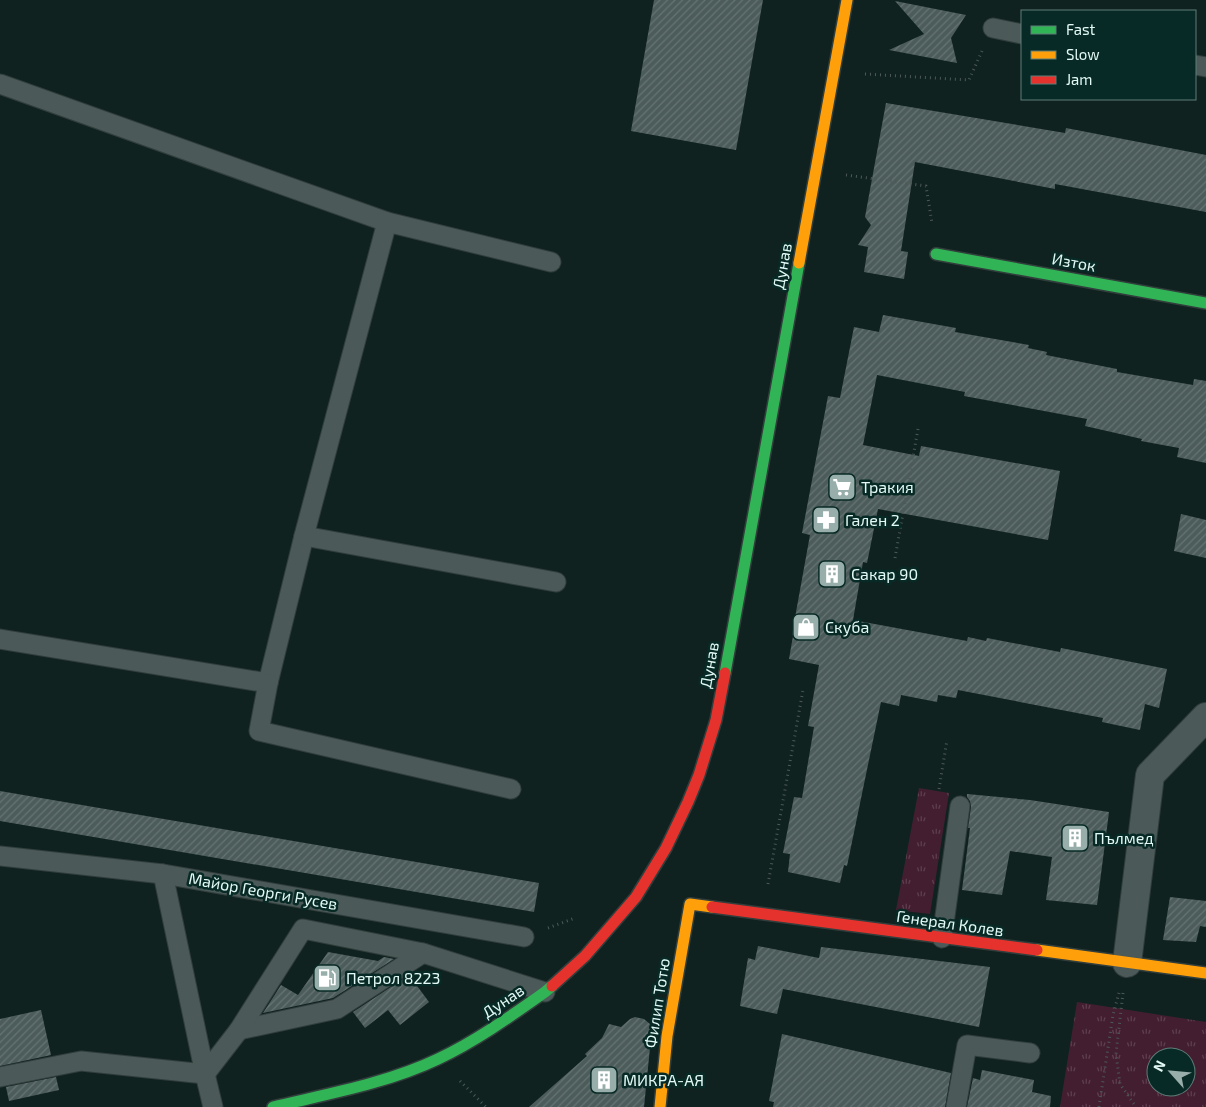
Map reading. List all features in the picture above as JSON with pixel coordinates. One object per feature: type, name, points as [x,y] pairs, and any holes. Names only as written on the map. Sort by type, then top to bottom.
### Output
[{"type":"main road","name":"Дунав","points":[[273,1107],[354,1088],[406,1072],[438,1059],[500,1024],[545,992],[585,956],[636,897],[666,848],[699,776],[716,720],[847,0]]},
{"type":"main road","name":"Изток","points":[[936,254],[1206,303]]},
{"type":"main road","name":"Генерал Колев","points":[[690,904],[1206,973]]},
{"type":"main road","name":"Филип Тотю","points":[[660,1107],[668,1036],[690,904]]},
{"type":"street","points":[[1127,963],[1150,775],[1206,717]]},
{"type":"lane","points":[[993,28],[1021,34]]},
{"type":"lane","points":[[0,84],[387,222],[551,262]]},
{"type":"lane","points":[[387,222],[304,536],[268,683],[260,731],[511,789]]},
{"type":"lane","points":[[304,536],[556,582]]},
{"type":"lane","points":[[0,639],[268,683]]},
{"type":"lane","points":[[942,938],[960,806]]},
{"type":"lane","name":"Майор Георги Русев","points":[[0,856],[163,874],[524,937]]},
{"type":"lane","points":[[163,874],[213,1107]]},
{"type":"lane","points":[[205,1074],[240,1030],[303,929],[423,953],[545,992]]},
{"type":"lane","points":[[240,1030],[337,1009],[423,953]]},
{"type":"lane","points":[[956,1107],[967,1046],[1030,1053]]},
{"type":"lane","points":[[0,1077],[81,1061],[205,1074]]},
{"type":"path","points":[[834,72],[969,80],[993,28]]},
{"type":"path","points":[[816,171],[926,186],[936,254]]},
{"type":"path","points":[[895,558],[918,429]]},
{"type":"path","points":[[763,914],[803,690]]},
{"type":"path","points":[[938,797],[947,740]]},
{"type":"path","points":[[1100,1107],[1113,1015]]},
{"type":"path","points":[[1121,1016],[1116,1054],[1120,1084],[1136,1107]]},
{"type":"green space","points":[[919,788],[949,793],[930,914],[896,910]]},
{"type":"green space","points":[[1077,1002],[1206,1022],[1206,1107],[1060,1107]]},
{"type":"building","points":[[654,0],[763,0],[736,150],[631,131]]},
{"type":"building","points":[[895,1],[966,15],[951,38],[957,63],[889,50],[924,34]]},
{"type":"building","points":[[886,103],[1065,133],[1066,128],[1206,155],[1206,212],[1055,184],[1055,189],[915,162],[901,251],[908,252],[904,279],[864,272],[868,247],[858,245],[871,225],[865,217]]},
{"type":"building","points":[[883,315],[956,328],[955,332],[1029,345],[1028,348],[1047,352],[1046,355],[1117,369],[1117,372],[1193,385],[1194,379],[1206,381],[1206,463],[1177,457],[1179,448],[1141,441],[1142,439],[1085,426],[1087,419],[964,396],[965,392],[877,375],[863,445],[919,456],[921,446],[1060,471],[1048,540],[878,509],[867,563],[863,562],[853,620],[967,641],[968,637],[986,641],[987,638],[1060,652],[1061,648],[1167,669],[1159,708],[1145,704],[1140,730],[1102,722],[1103,718],[958,690],[956,698],[938,695],[937,702],[901,695],[899,706],[881,702],[847,866],[844,865],[840,883],[788,872],[790,854],[783,853],[794,797],[802,798],[814,727],[808,726],[819,665],[789,659],[810,535],[802,533],[828,396],[840,398],[854,327],[879,332]]},
{"type":"building","points":[[1181,514],[1206,520],[1206,558],[1174,551]]},
{"type":"building","points":[[0,791],[539,883],[534,912],[0,821]]},
{"type":"building","points":[[967,794],[1030,800],[1109,812],[1097,905],[1046,900],[1052,857],[1010,851],[1002,895],[962,890],[970,828],[968,828],[971,807]]},
{"type":"building","points":[[1170,897],[1206,901],[1206,927],[1200,926],[1196,942],[1163,940]]},
{"type":"building","points":[[758,946],[819,958],[821,947],[990,967],[979,1027],[783,989],[777,1014],[740,1006],[748,958],[755,960]]},
{"type":"building","points":[[328,952],[378,961],[384,957],[394,959],[333,998],[263,1013],[281,985],[298,995]]},
{"type":"building","points":[[409,975],[429,1002],[400,1025],[388,1010],[365,1028],[353,1012]]},
{"type":"building","points":[[41,1010],[51,1055],[0,1066],[0,1019]]},
{"type":"building","name":"МИКРА-АЯ","points":[[635,1017],[644,1019],[652,1028],[644,1107],[529,1107],[587,1056],[585,1054],[602,1038],[609,1024],[621,1027]]},
{"type":"building","points":[[782,1034],[951,1073],[945,1107],[773,1107],[774,1102],[769,1101]]},
{"type":"building","points":[[982,1070],[1034,1080],[1032,1092],[1051,1096],[1050,1107],[967,1107],[973,1078],[980,1080]]},
{"type":"building","points":[[56,1077],[59,1090],[9,1101],[6,1087]]},
{"type":"traffic: fast","points":[[936,254],[1206,303]]},
{"type":"traffic: fast","points":[[725,673],[799,263]]},
{"type":"traffic: fast","points":[[273,1107],[399,1075],[438,1059],[480,1036],[552,986]]},
{"type":"traffic: slow","points":[[799,263],[847,0]]},
{"type":"traffic: slow","points":[[660,1107],[667,1036],[690,904],[712,907]]},
{"type":"traffic: slow","points":[[1037,950],[1206,973]]},
{"type":"traffic: jam","points":[[552,986],[585,956],[636,897],[666,848],[699,775],[716,720],[725,673]]},
{"type":"traffic: jam","points":[[712,907],[1037,950]]},
{"type":"place","name":"Тракия","points":[[842,487]]},
{"type":"place","name":"Гален 2","points":[[826,520]]},
{"type":"place","name":"Сакар 90","points":[[832,574]]},
{"type":"place","name":"Скуба","points":[[806,627]]},
{"type":"place","name":"Пълмед","points":[[1075,838]]},
{"type":"place","name":"Петрол 8223","points":[[327,978]]},
{"type":"place","name":"МИКРА-АЯ","points":[[604,1080]]}]
